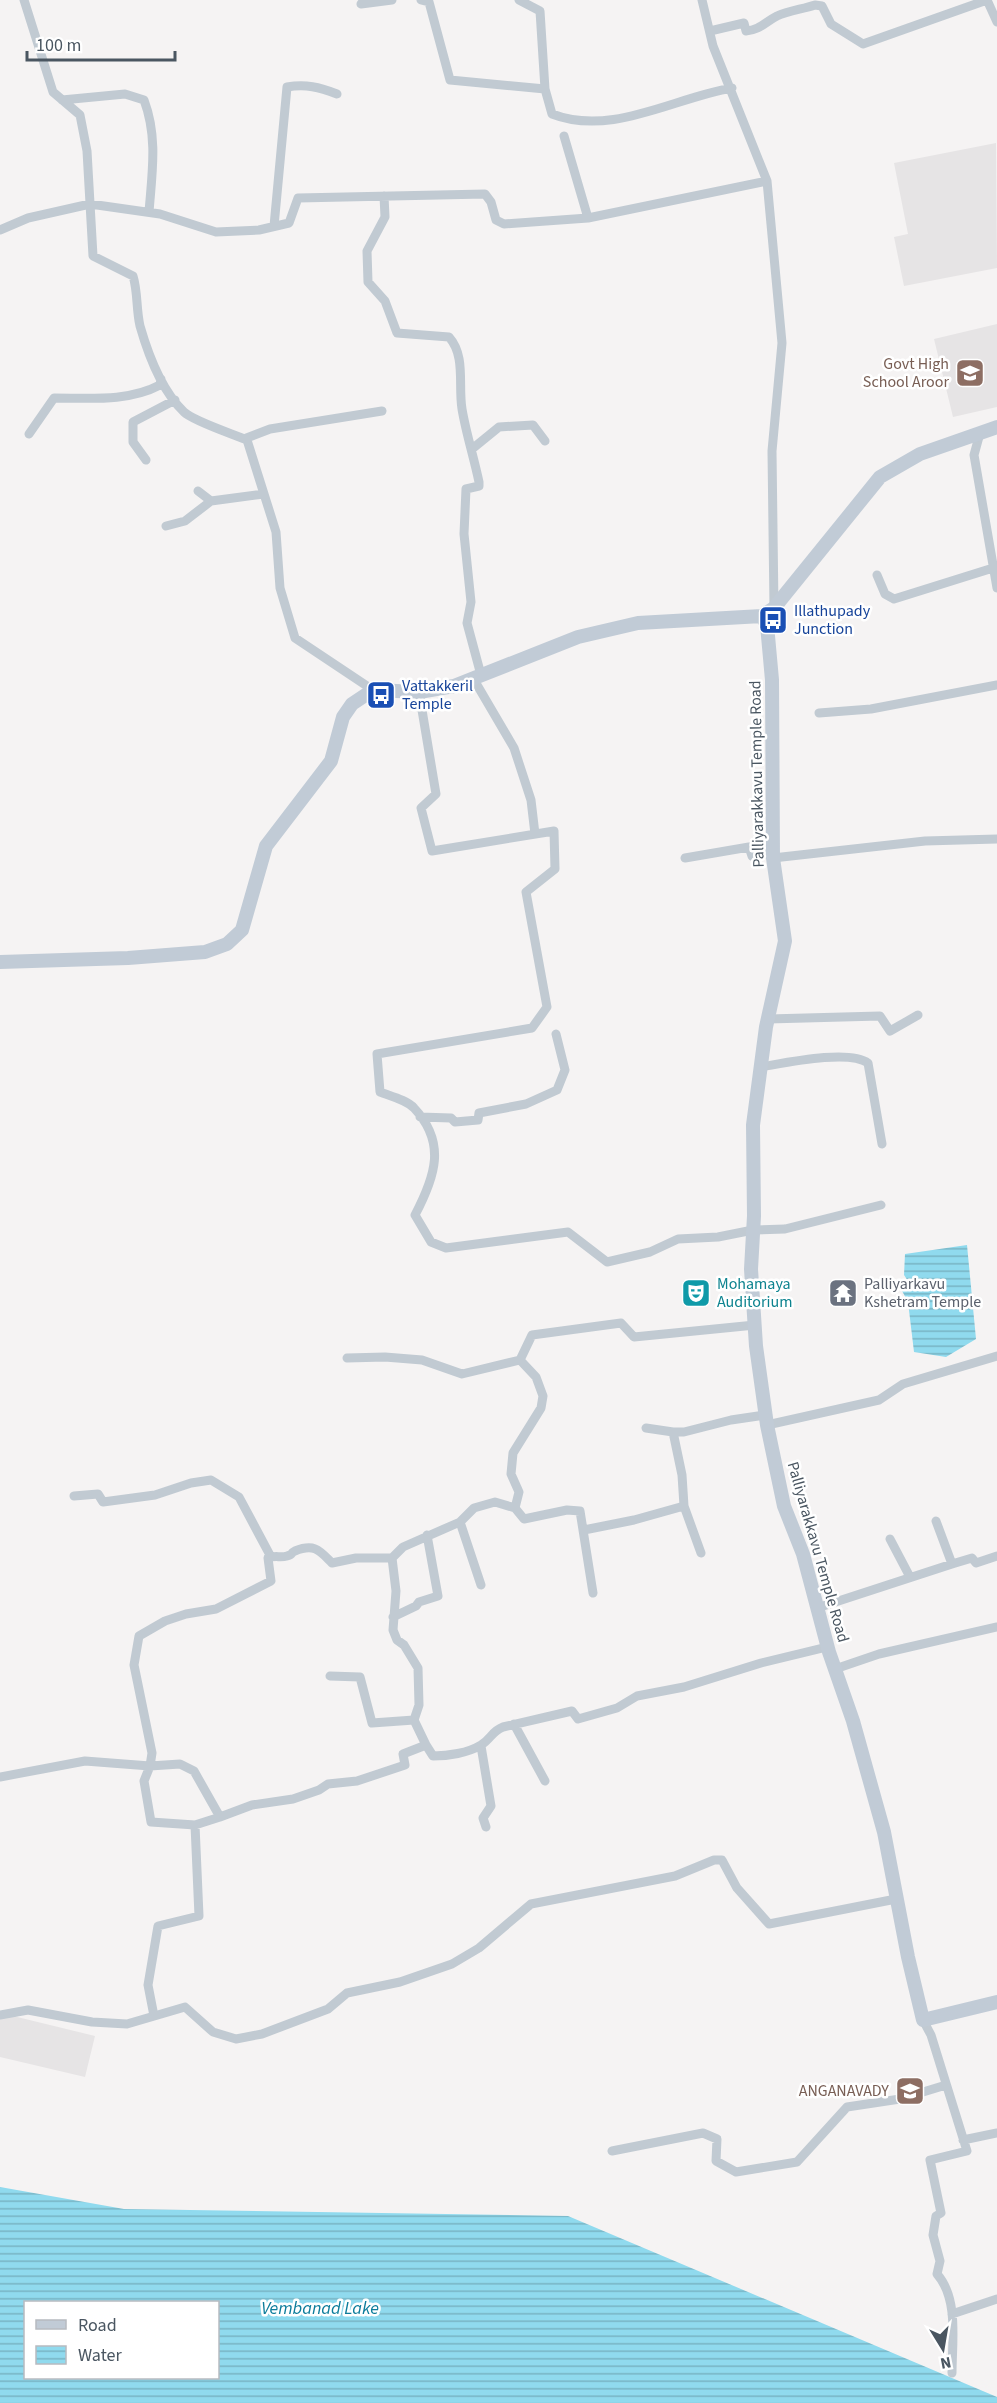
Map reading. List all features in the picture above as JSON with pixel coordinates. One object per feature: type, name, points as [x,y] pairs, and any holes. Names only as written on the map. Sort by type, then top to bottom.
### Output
[{"type":"street","points":[[24,0],[53,92],[80,116],[87,151],[93,256],[133,276],[137,288],[139,323],[161,379],[184,413],[247,440],[276,532],[280,588],[295,638],[373,690],[419,692],[454,686],[578,637],[638,623],[762,616],[774,608],[880,477],[920,454],[997,427]]},
{"type":"street","points":[[364,0],[361,4],[392,0]]},
{"type":"street","points":[[420,0],[429,2],[450,80],[545,89]]},
{"type":"street","points":[[519,0],[540,11],[545,89],[552,114],[572,121],[632,117],[709,92],[732,88]]},
{"type":"street","points":[[702,0],[710,31],[766,181],[782,343],[772,451],[774,608]]},
{"type":"street","points":[[710,31],[744,23],[746,31],[755,30],[776,17],[815,5],[822,6],[831,24],[863,44],[987,0],[997,22]]},
{"type":"street","points":[[274,226],[287,87],[302,84],[337,94]]},
{"type":"street","points":[[62,100],[125,94],[144,100],[152,120],[153,137],[149,212]]},
{"type":"street","points":[[564,136],[588,218]]},
{"type":"street","points":[[0,230],[28,218],[90,204],[149,212],[216,232],[289,223],[298,198],[485,194],[491,202],[496,220],[504,224],[588,218],[766,181]]},
{"type":"street","points":[[384,196],[385,217],[367,251],[365,263],[368,282],[385,301],[397,333],[449,337],[456,345],[462,409],[479,482],[479,486],[466,489],[464,534],[471,602],[467,623],[477,676],[514,748],[531,800],[535,834]]},
{"type":"street","points":[[30,434],[54,398],[111,398],[148,391],[160,385],[161,379]]},
{"type":"street","points":[[146,460],[133,442],[134,422],[175,400]]},
{"type":"street","points":[[244,439],[270,429],[382,411]]},
{"type":"street","points":[[472,449],[499,427],[533,425],[545,441]]},
{"type":"street","points":[[980,432],[974,455],[997,588]]},
{"type":"street","points":[[198,491],[212,501]]},
{"type":"street","points":[[166,526],[185,521],[212,501],[264,494]]},
{"type":"street","points":[[877,575],[885,594],[894,599],[993,568]]},
{"type":"street","name":"Palliyarakkavu Temple Road","points":[[762,616],[766,625],[772,680],[773,856],[785,941],[768,1019],[753,1125],[751,1269],[755,1325],[766,1420],[784,1506],[803,1554],[828,1647],[853,1721],[884,1832],[923,2019]]},
{"type":"street","points":[[819,713],[871,709],[997,685]]},
{"type":"street","points":[[0,962],[128,958],[205,952],[227,944],[242,930],[266,846],[331,761],[343,717],[352,704],[373,690]]},
{"type":"street","points":[[419,692],[436,794],[421,808],[432,851],[554,831],[555,869],[526,892],[547,1007],[532,1028],[376,1054],[380,1092],[413,1106],[436,1142],[430,1187],[415,1215],[431,1242],[446,1248],[568,1232],[607,1263],[650,1252],[678,1239],[718,1237],[753,1230],[785,1229],[881,1205]]},
{"type":"street","points":[[685,858],[749,847],[752,856],[773,856],[925,841],[997,839]]},
{"type":"street","points":[[768,1019],[880,1016],[890,1031],[918,1015]]},
{"type":"street","points":[[420,1117],[451,1118],[455,1122],[478,1120],[479,1113],[526,1104],[557,1090],[565,1070],[556,1034]]},
{"type":"street","points":[[761,1067],[810,1059],[861,1058],[868,1063],[882,1144]]},
{"type":"street","points":[[520,1360],[532,1335],[621,1323],[634,1337],[755,1325]]},
{"type":"street","points":[[347,1358],[386,1357],[422,1360],[462,1374],[520,1360]]},
{"type":"street","points":[[646,1428],[684,1432],[731,1420],[766,1420],[879,1400],[903,1384],[996,1359]]},
{"type":"street","points":[[515,1508],[519,1492],[511,1474],[513,1453],[537,1414],[543,1396],[536,1377],[520,1360]]},
{"type":"street","points":[[673,1432],[682,1475],[684,1506],[701,1553]]},
{"type":"street","points":[[74,1496],[98,1494],[103,1502],[155,1495],[191,1483],[212,1480],[239,1497],[271,1557]]},
{"type":"street","points":[[271,1557],[289,1556],[295,1551],[316,1548],[321,1550],[332,1563],[356,1558],[392,1558],[403,1547],[460,1521],[474,1508],[495,1502],[515,1508],[524,1519],[567,1510],[580,1511],[593,1593]]},
{"type":"street","points":[[584,1530],[634,1520],[684,1506]]},
{"type":"street","points":[[460,1521],[481,1585]]},
{"type":"street","points":[[936,1521],[952,1564]]},
{"type":"street","points":[[393,1617],[416,1606],[419,1602],[438,1596],[427,1535]]},
{"type":"street","points":[[890,1539],[910,1577]]},
{"type":"street","points":[[817,1608],[972,1558],[976,1563],[997,1556]]},
{"type":"street","points":[[271,1557],[268,1558],[271,1581],[216,1609],[186,1614],[165,1621],[139,1636],[134,1665],[152,1753],[144,1781],[151,1822],[195,1825],[252,1805],[293,1799],[319,1790],[328,1784],[357,1781],[405,1765],[403,1754],[426,1745]]},
{"type":"street","points":[[392,1558],[396,1592],[393,1617],[397,1640],[404,1645],[418,1668],[419,1705],[414,1720],[433,1756],[450,1756],[480,1746],[492,1731],[514,1724],[572,1711],[578,1719],[616,1707],[637,1696],[684,1687],[761,1663],[828,1647]]},
{"type":"street","points":[[835,1669],[879,1654],[997,1627]]},
{"type":"street","points":[[330,1676],[360,1677],[372,1724],[414,1720]]},
{"type":"street","points":[[514,1724],[544,1781]]},
{"type":"street","points":[[480,1746],[491,1806],[483,1818],[486,1827]]},
{"type":"street","points":[[0,1777],[85,1761],[150,1766],[180,1764],[194,1771],[220,1817]]},
{"type":"street","points":[[154,2016],[148,1985],[158,1926],[199,1916],[195,1825]]},
{"type":"street","points":[[0,2015],[28,2010],[92,2022],[127,2024],[185,2007],[213,2032],[236,2039],[262,2034],[328,2009],[347,1993],[400,1982],[452,1964],[479,1948],[531,1905],[675,1876],[714,1860],[722,1860],[737,1888],[768,1924],[897,1899]]},
{"type":"street","points":[[952,2373],[952,2314],[947,2289],[937,2274],[940,2261],[933,2235],[936,2216],[942,2213],[930,2160],[967,2151],[931,2035],[923,2019],[997,2002]]},
{"type":"street","points":[[612,2151],[703,2133],[717,2139],[716,2161],[736,2172],[779,2166],[797,2162],[847,2107],[900,2099],[946,2085]]},
{"type":"street","points":[[963,2140],[997,2133]]},
{"type":"street","points":[[952,2314],[997,2299]]},
{"type":"shaded area","points":[[996,143],[997,268],[904,286],[894,237],[908,234],[894,163]]},
{"type":"shaded area","name":"Govt High School Aroor","points":[[997,324],[997,407],[953,417],[934,339]]},
{"type":"shaded area","points":[[9,2015],[95,2036],[85,2077],[0,2057],[0,2018]]},
{"type":"water","points":[[967,1245],[976,1339],[946,1357],[914,1352],[908,1302],[901,1289],[908,1281],[904,1275],[905,1254]]},
{"type":"water","name":"Vembanad Lake","points":[[0,2187],[124,2209],[568,2216],[997,2397],[997,2403],[0,2403]]},
{"type":"place","name":"Govt High School Aroor","points":[[970,373]]},
{"type":"place","name":"Illathupady Junction","points":[[773,620]]},
{"type":"place","name":"Vattakkeril Temple","points":[[381,695]]},
{"type":"place","name":"Mohamaya Auditorium","points":[[696,1293]]},
{"type":"place","name":"Palliyarkavu Kshetram Temple","points":[[843,1293]]},
{"type":"place","name":"ANGANAVADY","points":[[910,2091]]}]
